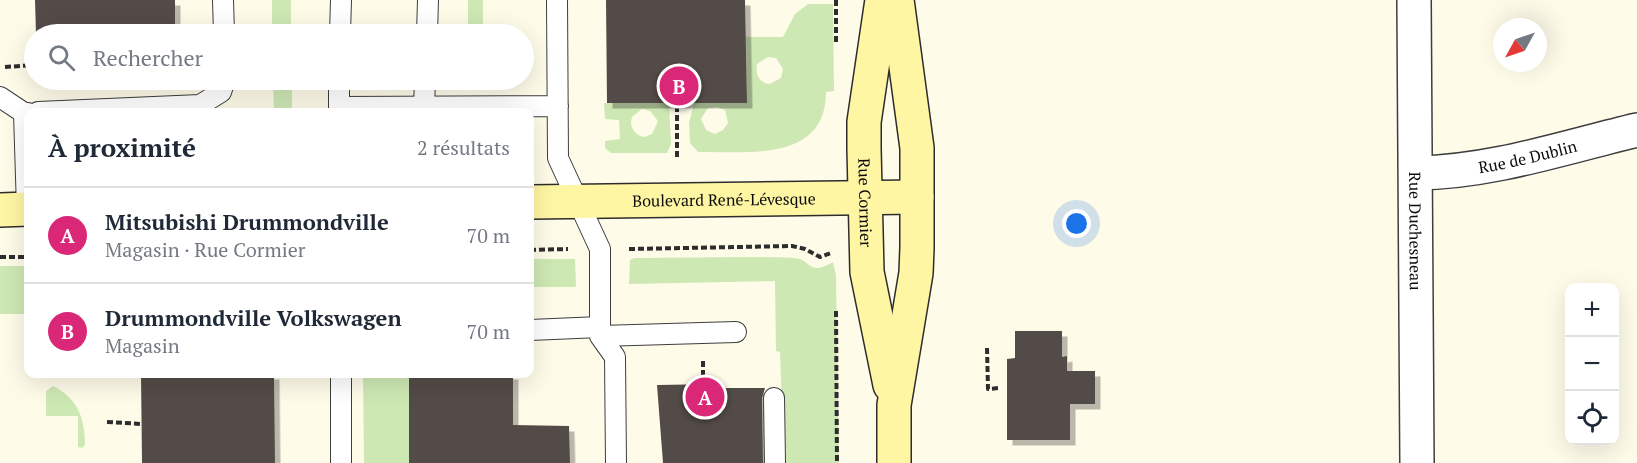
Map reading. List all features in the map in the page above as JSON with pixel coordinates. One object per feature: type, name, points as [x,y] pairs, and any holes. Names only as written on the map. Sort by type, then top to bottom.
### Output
[{"type":"street","name":"Rue Cormier","points":[[882,0],[864,122],[867,272],[894,405]]},
{"type":"street","name":"Rue Cormier","points":[[894,463],[894,405],[916,273],[917,197],[917,148],[897,0]]},
{"type":"street","name":"Rue Duchesneau","points":[[1414,0],[1417,173],[1417,463]]},
{"type":"street","name":"Rue de Dublin","points":[[1417,173],[1444,173],[1494,165],[1637,130]]},
{"type":"street","name":"Boulevard René-Lévesque","points":[[534,202],[917,197]]},
{"type":"lane","points":[[223,0],[224,24]]},
{"type":"lane","points":[[340,24],[341,0]]},
{"type":"lane","points":[[427,24],[428,0]]},
{"type":"lane","points":[[557,0],[558,158],[600,249],[600,331],[615,357],[616,463]]},
{"type":"lane","points":[[136,108],[200,105],[222,90]]},
{"type":"lane","points":[[339,90],[339,107],[558,106]]},
{"type":"lane","points":[[424,107],[425,90]]},
{"type":"lane","points":[[0,97],[24,110]]},
{"type":"lane","points":[[18,209],[24,161]]},
{"type":"lane","points":[[534,330],[736,332]]},
{"type":"lane","points":[[341,378],[341,463]]},
{"type":"lane","points":[[774,398],[775,463]]},
{"type":"path","points":[[0,67],[24,66]]},
{"type":"path","points":[[677,103],[677,157]]},
{"type":"path","name":"Rue Cormier","points":[[620,249],[792,246],[805,249],[820,257],[835,250],[835,256]]},
{"type":"path","points":[[534,250],[574,249]]},
{"type":"path","points":[[0,257],[24,257]]},
{"type":"path","points":[[836,304],[837,463]]},
{"type":"path","points":[[987,348],[988,389],[999,388]]},
{"type":"path","points":[[107,422],[142,424]]},
{"type":"green space","points":[[272,0],[291,0],[291,24],[272,24]]},
{"type":"green space","points":[[468,0],[483,0],[483,24],[468,24]]},
{"type":"green space","points":[[808,4],[833,4],[834,91],[826,92],[823,115],[813,131],[798,142],[780,148],[760,151],[698,152],[690,143],[689,123],[694,103],[747,102],[746,37],[783,37],[795,14]],"holes":[[[768,57],[776,58],[783,69],[781,78],[770,84],[761,80],[757,71],[757,64]],[[717,107],[725,110],[728,123],[723,130],[715,134],[706,130],[701,119],[708,108]]]},
{"type":"green space","points":[[273,90],[292,90],[292,108],[274,108]]},
{"type":"green space","points":[[604,103],[669,103],[671,144],[667,153],[611,153],[605,148],[605,141],[620,139],[619,120],[605,119]],"holes":[[[642,109],[650,111],[658,121],[652,134],[640,136],[632,127],[632,117]]]},
{"type":"green space","points":[[634,258],[795,258],[814,268],[833,262],[836,276],[839,463],[784,463],[780,352],[776,351],[775,281],[629,284],[630,260]]},
{"type":"green space","points":[[534,259],[575,259],[576,287],[534,287]]},
{"type":"green space","points":[[0,266],[24,266],[24,314],[0,314]]},
{"type":"green space","points":[[363,378],[411,378],[411,463],[364,463]]},
{"type":"green space","points":[[53,386],[69,397],[78,410],[85,435],[85,445],[82,448],[78,447],[78,416],[46,416],[46,391]]},
{"type":"building","points":[[35,0],[175,0],[175,24],[36,24]]},
{"type":"building","points":[[606,0],[745,0],[747,103],[607,103]]},
{"type":"building","points":[[1015,331],[1062,331],[1062,357],[1067,356],[1067,371],[1095,371],[1095,404],[1070,404],[1070,440],[1007,440],[1007,359],[1015,358]]},
{"type":"building","points":[[141,378],[274,378],[275,463],[142,463]]},
{"type":"building","points":[[409,378],[513,378],[513,425],[569,426],[570,463],[409,463]]},
{"type":"building","points":[[717,384],[717,388],[765,388],[762,398],[763,463],[663,463],[657,385]]},
{"type":"place","name":"Drummondville Volkswagen","points":[[679,86]]},
{"type":"place","name":"Mitsubishi Drummondville","points":[[705,397]]}]
